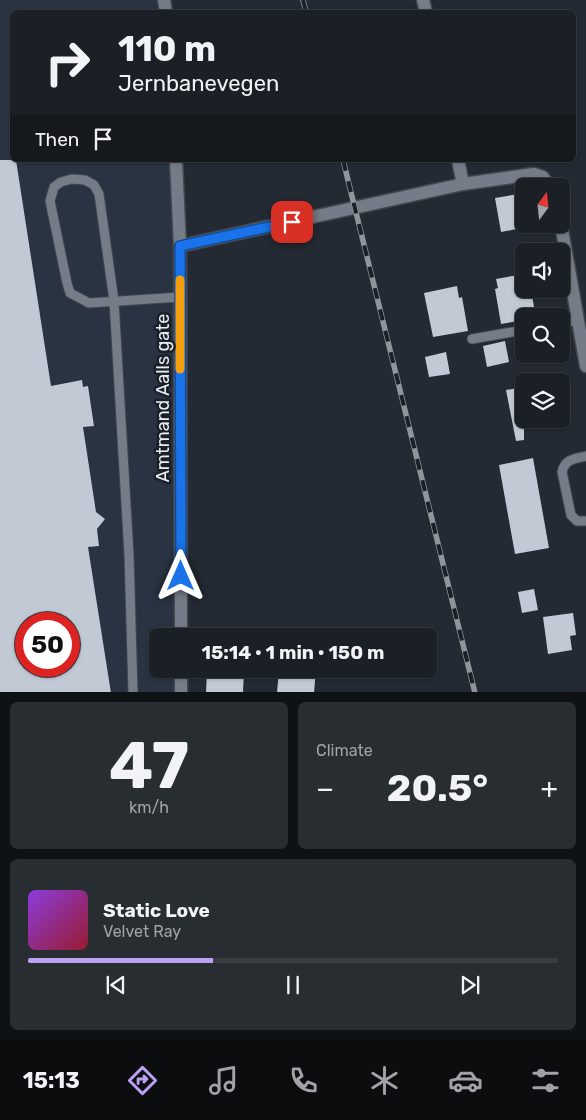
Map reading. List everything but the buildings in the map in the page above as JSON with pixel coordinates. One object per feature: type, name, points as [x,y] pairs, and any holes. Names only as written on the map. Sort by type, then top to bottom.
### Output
[{"type":"street","name":"Amtmand Aalls gate","points":[[176,162],[180,246],[181,628]]},
{"type":"street","points":[[458,162],[463,184]]},
{"type":"street","points":[[180,246],[463,184],[534,174],[543,178]]},
{"type":"street","points":[[562,233],[586,366]]},
{"type":"street","points":[[181,678],[181,692]]},
{"type":"lane","points":[[133,692],[129,555],[114,300],[99,194],[94,185],[86,180],[72,179],[61,182],[54,187],[50,201],[70,293],[78,299],[89,303],[114,300],[180,297]]},
{"type":"lane","points":[[570,321],[578,320]]},
{"type":"lane","points":[[472,339],[515,332]]},
{"type":"lane","points":[[586,456],[568,460],[562,472],[568,508],[571,515],[577,521],[586,521]]},
{"type":"shaded area","points":[[0,0],[157,0],[158,10],[10,10],[10,162],[172,162],[180,246],[181,628],[149,628],[149,678],[181,678],[181,692],[0,692]]},
{"type":"railway","points":[[303,0],[306,10]]},
{"type":"railway","points":[[343,162],[475,692]]},
{"type":"slow traffic","points":[[180,280],[180,369]]},
{"type":"route","points":[[181,576],[180,246],[292,222]]}]
